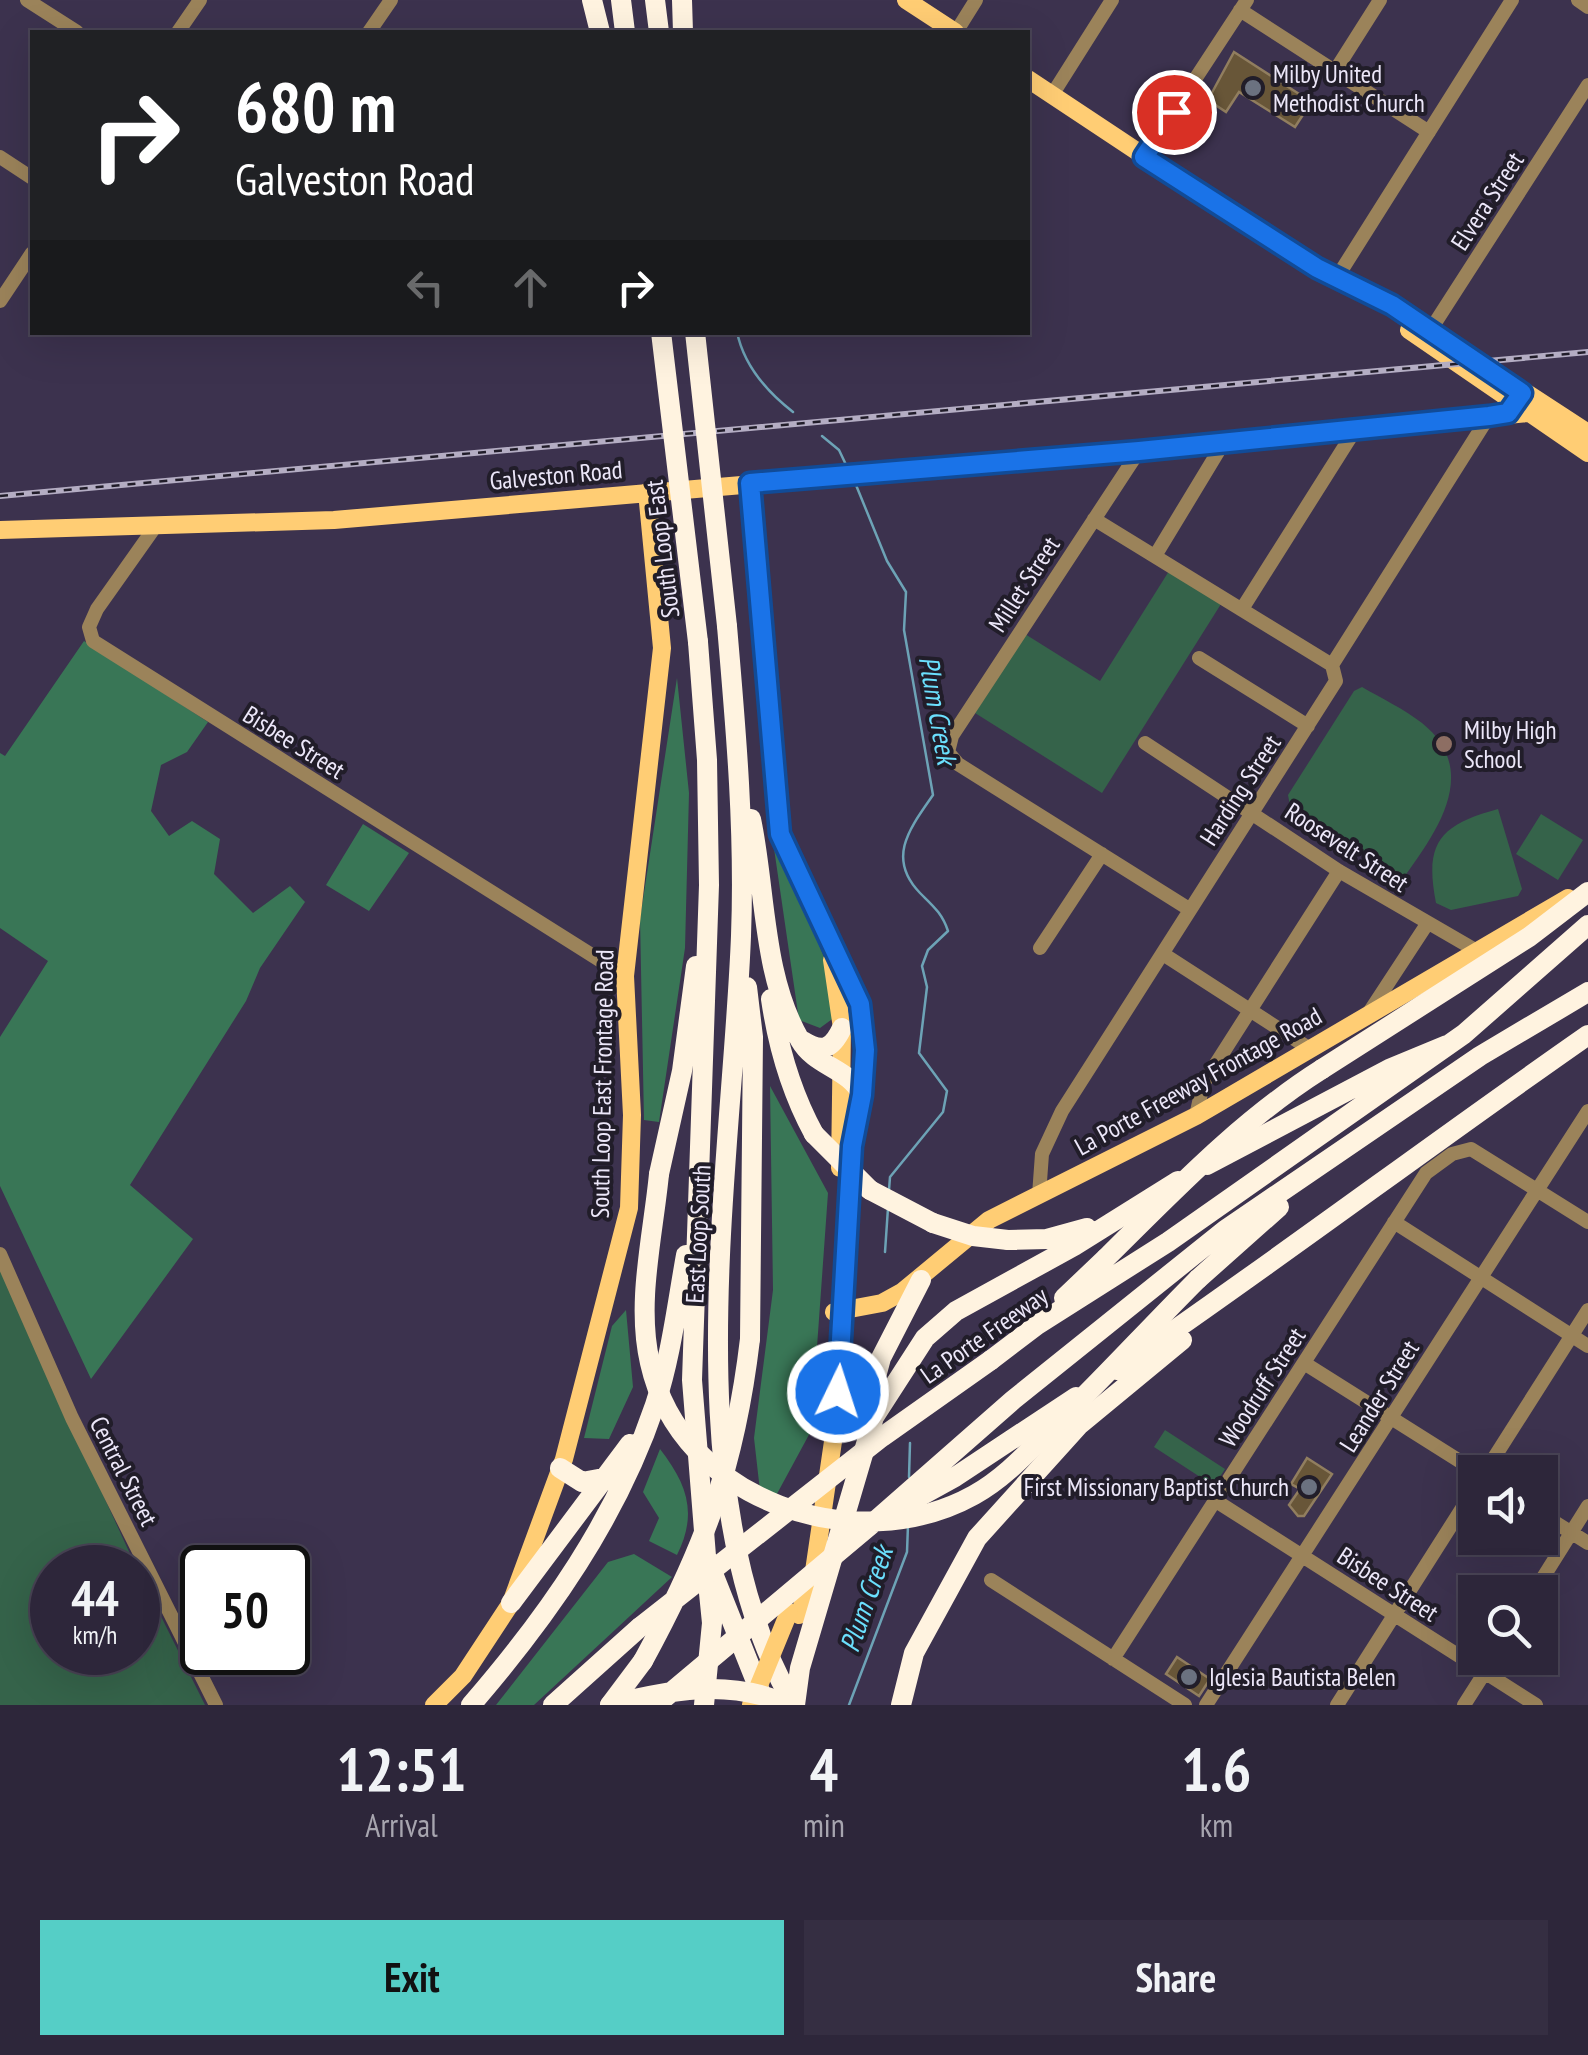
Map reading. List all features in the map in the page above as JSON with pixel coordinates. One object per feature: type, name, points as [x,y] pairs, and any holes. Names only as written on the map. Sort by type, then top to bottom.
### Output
[{"type":"highway","points":[[592,0],[600,30]]},
{"type":"highway","points":[[621,0],[624,30]]},
{"type":"highway","points":[[655,0],[659,30]]},
{"type":"highway","points":[[682,0],[682,30]]},
{"type":"highway","name":"South Loop East","points":[[661,335],[698,642],[707,760]]},
{"type":"highway","points":[[695,335],[738,754],[763,880],[780,1053],[797,1103],[814,1134],[870,1190],[933,1224],[974,1236],[1047,1240],[1085,1229],[1135,1207]]},
{"type":"highway","name":"East Loop South","points":[[738,754],[744,855],[720,1258],[719,1394],[731,1518],[741,1570],[792,1705]]},
{"type":"highway","name":"East Loop South","points":[[707,760],[709,885],[692,1380],[706,1556],[764,1705]]},
{"type":"highway","points":[[709,885],[682,1071],[659,1174],[644,1332],[663,1402],[694,1448],[738,1484],[769,1502],[830,1522],[915,1519],[976,1494],[1003,1476],[1198,1278],[1310,1175]]},
{"type":"highway","points":[[1038,1325],[1216,1149],[1277,1098],[1529,937],[1588,889]]},
{"type":"highway","points":[[610,1705],[684,1690],[729,1688],[792,1705],[800,1619],[874,1417],[926,1338],[956,1311],[1135,1207],[1389,1069],[1456,1040],[1588,925]]},
{"type":"highway","points":[[610,1705],[643,1661],[686,1582],[714,1514],[734,1438],[750,1340],[753,1037],[741,933]]},
{"type":"highway","points":[[768,937],[788,1018],[800,1040],[817,1061],[857,1084],[862,1095]]},
{"type":"highway","points":[[656,1705],[1013,1400],[1225,1230],[1480,1056],[1588,992]]},
{"type":"highway","points":[[800,1040],[822,1050],[836,1042],[842,1028]]},
{"type":"highway","points":[[874,1522],[955,1477],[1255,1276],[1418,1153],[1588,1035]]},
{"type":"highway","name":"La Porte Freeway","points":[[553,1705],[640,1627],[866,1449],[1038,1325],[1168,1242],[1456,1040]]},
{"type":"highway","points":[[471,1705],[534,1630],[601,1527],[625,1481],[655,1405],[668,1355],[699,1184]]},
{"type":"highway","points":[[901,1705],[914,1653],[977,1538],[1079,1425],[1255,1276]]},
{"type":"highway","points":[[850,1489],[881,1358],[921,1280]]},
{"type":"highway","points":[[511,1603],[609,1477],[655,1405]]},
{"type":"highway","points":[[560,1468],[582,1482],[609,1477]]},
{"type":"highway","points":[[704,1705],[712,1624],[706,1556]]},
{"type":"main road","points":[[906,0],[952,30]]},
{"type":"main road","points":[[1030,80],[1336,279],[1392,305],[1489,387],[1588,452]]},
{"type":"main road","points":[[1427,335],[1518,406],[1588,433]]},
{"type":"main road","points":[[1489,387],[1489,416]]},
{"type":"main road","name":"Galveston Road","points":[[0,530],[334,520],[1139,451],[1489,416],[1518,406]]},
{"type":"main road","points":[[750,483],[780,834],[860,1004],[865,1050],[862,1095],[852,1146],[846,1259],[800,1619],[764,1705]]},
{"type":"main road","name":"South Loop East Frontage Road","points":[[511,1603],[560,1468],[629,1208],[632,1116],[625,976],[662,648],[647,492]]},
{"type":"main road","name":"La Porte Freeway Frontage Road","points":[[838,1312],[882,1303],[921,1280],[974,1231],[1196,1116],[1588,889]]},
{"type":"main road","points":[[822,926],[836,974],[842,1028],[838,1312]]},
{"type":"main road","points":[[846,1259],[854,1299],[864,1304],[882,1303]]},
{"type":"main road","points":[[434,1705],[463,1676],[511,1603]]},
{"type":"main road","points":[[752,1705],[800,1619]]},
{"type":"street","points":[[27,0],[74,30]]},
{"type":"street","points":[[179,30],[200,0]]},
{"type":"street","points":[[371,30],[392,0]]},
{"type":"street","points":[[956,30],[976,0]]},
{"type":"street","points":[[1052,95],[1112,0]]},
{"type":"street","points":[[1336,71],[1380,0]]},
{"type":"street","points":[[1336,279],[1512,0]]},
{"type":"street","points":[[1578,0],[1588,6]]},
{"type":"street","points":[[1144,157],[1244,5],[1430,132]]},
{"type":"street","name":"Elvera Street","points":[[1427,335],[1588,85]]},
{"type":"street","points":[[0,157],[30,177]]},
{"type":"street","points":[[0,301],[30,256]]},
{"type":"street","name":"Harding Street","points":[[1039,1195],[1042,1154],[1062,1111],[1336,681],[1332,665],[1489,416]]},
{"type":"street","points":[[1242,609],[1355,430]]},
{"type":"street","points":[[1155,556],[1224,442]]},
{"type":"street","name":"Millet Street","points":[[1102,854],[958,764],[948,752],[952,736],[1139,451]]},
{"type":"street","points":[[1094,519],[1332,665]]},
{"type":"street","name":"Bisbee Street","points":[[155,527],[97,609],[89,635],[102,648],[625,976]]},
{"type":"street","points":[[1199,658],[1308,726]]},
{"type":"street","name":"Roosevelt Street","points":[[1145,743],[1339,871],[1477,952]]},
{"type":"street","points":[[1040,948],[1102,854],[1189,909]]},
{"type":"street","points":[[1196,1116],[1204,1084],[1339,871]]},
{"type":"street","points":[[1368,1015],[1427,924]]},
{"type":"street","points":[[1163,954],[1310,1049]]},
{"type":"street","name":"Leander Street","points":[[1206,1705],[1588,1111]]},
{"type":"street","name":"Woodruff Street","points":[[1114,1659],[1426,1174],[1461,1152],[1472,1150],[1538,1189]]},
{"type":"street","points":[[1538,1189],[1588,1222]]},
{"type":"street","points":[[1394,1222],[1588,1346]]},
{"type":"street","name":"Central Street","points":[[0,1254],[72,1418],[216,1705]]},
{"type":"street","points":[[1496,1455],[1588,1310]]},
{"type":"street","points":[[1304,1363],[1458,1460]]},
{"type":"street","name":"Bisbee Street","points":[[1216,1501],[1458,1655]]},
{"type":"street","points":[[1544,1575],[1588,1506]]},
{"type":"street","points":[[1337,1705],[1458,1514]]},
{"type":"street","points":[[1558,1524],[1588,1543]]},
{"type":"street","points":[[991,1580],[1185,1705]]},
{"type":"street","points":[[1464,1705],[1483,1675]]},
{"type":"street","name":"Bisbee Street","points":[[1490,1675],[1536,1705]]},
{"type":"green space","points":[[1169,571],[1221,604],[1102,793],[975,713],[1025,634],[1100,681]]},
{"type":"green space","points":[[84,641],[208,722],[187,752],[161,765],[151,811],[169,836],[192,821],[220,839],[214,874],[253,913],[290,886],[305,902],[260,968],[246,1001],[130,1185],[193,1239],[91,1379],[0,1186],[0,1037],[48,961],[0,928],[0,753],[5,756]]},
{"type":"green space","points":[[677,678],[689,793],[685,948],[659,1122],[644,1120],[640,919]]},
{"type":"green space","points":[[1362,687],[1422,723],[1440,742],[1449,762],[1447,803],[1402,880],[1291,811],[1288,795],[1354,691]]},
{"type":"green space","points":[[1498,809],[1522,889],[1518,896],[1451,910],[1436,903],[1432,865],[1441,839],[1462,822]]},
{"type":"green space","points":[[769,814],[830,973],[835,1017],[820,1028],[799,1020]]},
{"type":"green space","points":[[1541,814],[1583,840],[1558,880],[1516,854]]},
{"type":"green space","points":[[363,824],[409,853],[369,911],[326,885]]},
{"type":"green space","points":[[770,1086],[828,1193],[811,1431],[772,1503],[760,1491],[754,1438],[773,1290]]},
{"type":"green space","points":[[0,1269],[126,1545],[30,1545],[30,1675],[160,1675],[160,1614],[180,1655],[180,1675],[190,1675],[205,1705],[0,1705]]},
{"type":"green space","points":[[626,1310],[633,1387],[609,1439],[584,1438],[612,1326]]},
{"type":"green space","points":[[1165,1430],[1225,1469],[1214,1486],[1154,1447]]},
{"type":"green space","points":[[660,1449],[677,1474],[686,1499],[687,1526],[677,1555],[649,1541],[659,1518],[643,1492]]},
{"type":"green space","points":[[634,1554],[672,1577],[534,1705],[496,1705],[608,1562]]},
{"type":"building","name":"Milby United Methodist Church","points":[[1234,52],[1307,99],[1303,105],[1308,107],[1295,127],[1239,92],[1226,112],[1208,100]]},
{"type":"building","name":"First Missionary Baptist Church","points":[[1307,1458],[1332,1474],[1304,1516],[1298,1516],[1289,1505],[1300,1489],[1291,1484]]},
{"type":"building","name":"Iglesia Bautista Belen","points":[[1177,1657],[1210,1679],[1199,1696],[1166,1674]]},
{"type":"waterway","name":"Plum Creek","points":[[738,335],[758,377],[793,412]]},
{"type":"waterway","name":"Plum Creek","points":[[822,436],[839,450],[848,469]]},
{"type":"waterway","name":"Plum Creek","points":[[856,485],[887,561],[906,592],[904,630],[933,795],[905,843],[904,868],[940,914],[948,931],[928,950],[922,966],[927,987],[919,1053],[947,1091],[943,1112],[890,1177],[889,1190]]},
{"type":"waterway","name":"Plum Creek","points":[[885,1252],[888,1208]]},
{"type":"waterway","name":"Plum Creek","points":[[909,1477],[910,1443]]},
{"type":"waterway","name":"Plum Creek","points":[[849,1705],[907,1552],[908,1525]]},
{"type":"railway","points":[[0,496],[1588,352]]},
{"type":"place","name":"Milby United Methodist Church","points":[[1253,88]]},
{"type":"place","name":"Milby High School","points":[[1444,744]]},
{"type":"place","name":"First Missionary Baptist Church","points":[[1309,1487]]},
{"type":"place","name":"Iglesia Bautista Belen","points":[[1189,1677]]},
{"type":"route","points":[[838,1392],[852,1146],[862,1095],[865,1050],[860,1004],[780,834],[750,483],[1139,451],[1489,416],[1508,413],[1522,393],[1392,305],[1317,268],[1144,157],[1174,112]]}]
